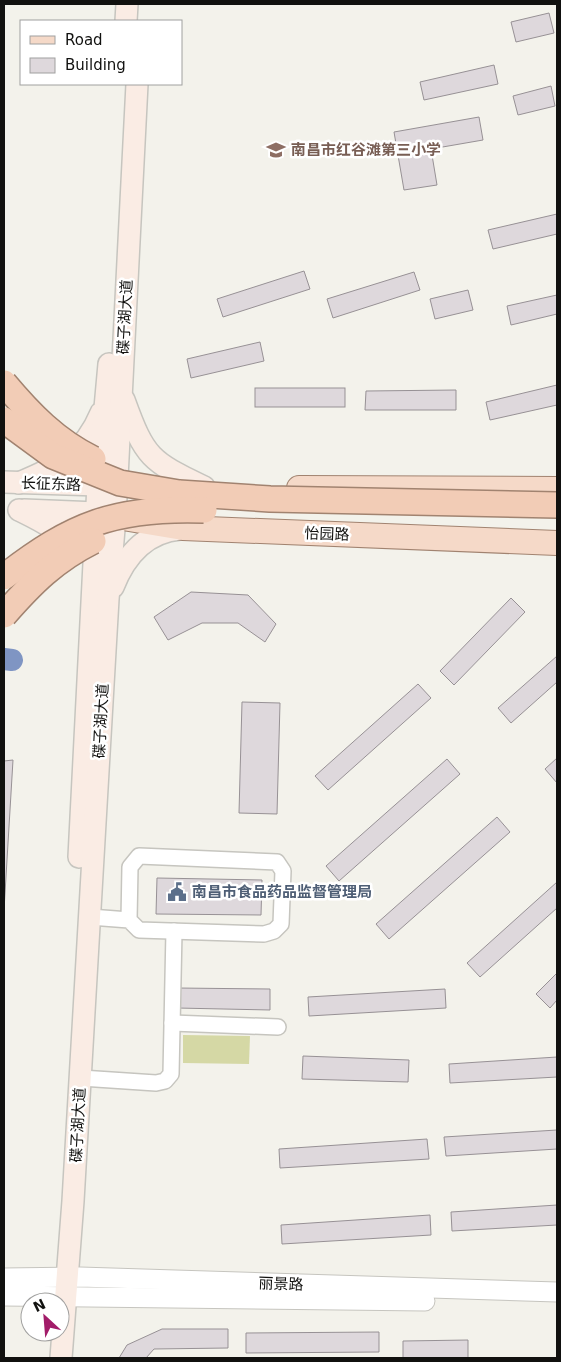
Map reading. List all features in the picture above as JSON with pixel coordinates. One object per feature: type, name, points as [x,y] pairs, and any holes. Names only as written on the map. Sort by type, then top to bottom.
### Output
[{"type":"highway","points":[[4,383],[32,417],[74,450],[123,474],[262,505]]},
{"type":"highway","points":[[4,420],[53,456],[120,483],[262,505],[557,520]]},
{"type":"highway","points":[[4,615],[33,582],[68,554],[117,529],[173,516],[262,505]]},
{"type":"highway","points":[[4,577],[39,550],[89,524],[133,512],[262,505],[557,505]]},
{"type":"main road","points":[[126,20],[127,4]]},
{"type":"main road","points":[[140,20],[141,4]]},
{"type":"main road","name":"碟子湖大道","points":[[113,397],[123,85]]},
{"type":"main road","name":"碟子湖大道","points":[[59,1289],[81,1078],[108,599],[107,486],[137,85]]},
{"type":"main road","points":[[11,483],[54,468],[71,457],[96,424],[113,397],[147,452],[163,467],[204,487]]},
{"type":"main road","name":"长征东路","points":[[11,483],[107,486]]},
{"type":"main road","points":[[107,486],[557,489]]},
{"type":"main road","points":[[11,509],[42,522],[66,540],[81,565],[91,617]]},
{"type":"main road","name":"长征东路","points":[[11,509],[106,515]]},
{"type":"main road","name":"碟子湖大道","points":[[61,1358],[59,1289],[91,617],[106,515]]},
{"type":"main road","name":"怡园路","points":[[106,515],[183,528],[557,543]]},
{"type":"main road","points":[[108,599],[119,570],[138,547],[153,535],[183,528]]},
{"type":"main road","points":[[50,1358],[51,1342]]},
{"type":"street","points":[[90,917],[129,920],[139,930],[264,934],[274,930],[280,924],[283,871],[277,862],[139,856],[130,867],[129,920]]},
{"type":"street","points":[[81,1078],[156,1083],[165,1081],[171,1074],[174,931]]},
{"type":"street","points":[[172,1024],[278,1027]]},
{"type":"street","name":"丽景路","points":[[4,1278],[59,1289],[557,1304]]},
{"type":"street","name":"丽景路","points":[[4,1296],[59,1289],[557,1292]]},
{"type":"green space","points":[[183,1035],[250,1036],[249,1064],[183,1063]]},
{"type":"building","points":[[549,13],[554,33],[516,42],[511,22]]},
{"type":"building","points":[[494,65],[498,84],[424,100],[420,82]]},
{"type":"building","points":[[551,86],[555,106],[518,115],[513,96]]},
{"type":"building","points":[[479,117],[483,140],[431,149],[437,185],[404,190],[394,132]]},
{"type":"building","points":[[557,214],[557,234],[493,249],[488,230]]},
{"type":"building","points":[[304,271],[310,289],[223,317],[217,299]]},
{"type":"building","points":[[414,272],[420,290],[333,318],[327,299]]},
{"type":"building","points":[[468,290],[473,310],[435,319],[430,299]]},
{"type":"building","points":[[557,295],[557,314],[511,325],[507,306]]},
{"type":"building","points":[[260,342],[264,361],[191,378],[187,359]]},
{"type":"building","points":[[557,385],[557,405],[490,420],[486,402]]},
{"type":"building","points":[[255,388],[345,388],[345,407],[255,407]]},
{"type":"building","points":[[456,390],[456,410],[365,410],[366,391]]},
{"type":"building","points":[[191,592],[248,595],[276,624],[265,642],[238,623],[202,623],[168,640],[154,617]]},
{"type":"building","points":[[511,598],[525,612],[454,685],[440,671]]},
{"type":"building","points":[[557,656],[557,682],[511,723],[498,708]]},
{"type":"building","points":[[418,684],[431,698],[328,790],[315,776]]},
{"type":"building","points":[[242,702],[280,703],[277,814],[239,813]]},
{"type":"building","points":[[557,758],[557,783],[545,769]]},
{"type":"building","points":[[447,759],[460,774],[339,881],[326,866]]},
{"type":"building","points":[[13,760],[4,910],[4,761]]},
{"type":"building","points":[[497,817],[510,832],[389,939],[376,924]]},
{"type":"building","points":[[157,878],[262,880],[261,915],[156,914]]},
{"type":"building","points":[[557,882],[557,908],[480,977],[467,963]]},
{"type":"building","points":[[557,973],[557,1000],[550,1008],[536,994]]},
{"type":"building","points":[[177,988],[270,989],[270,1010],[177,1008]]},
{"type":"building","points":[[445,989],[446,1008],[309,1016],[308,997]]},
{"type":"building","points":[[303,1056],[409,1060],[408,1082],[302,1079]]},
{"type":"building","points":[[557,1057],[557,1077],[450,1083],[449,1064]]},
{"type":"building","points":[[557,1130],[557,1149],[446,1156],[444,1137]]},
{"type":"building","points":[[427,1139],[429,1159],[280,1168],[279,1149]]},
{"type":"building","points":[[557,1205],[557,1225],[452,1231],[451,1212]]},
{"type":"building","points":[[430,1215],[431,1235],[282,1244],[281,1225]]},
{"type":"building","points":[[162,1329],[228,1329],[228,1348],[154,1349],[146,1358],[119,1358],[127,1345]]},
{"type":"building","points":[[379,1332],[379,1352],[246,1353],[246,1333]]},
{"type":"building","points":[[468,1340],[468,1358],[403,1358],[403,1341]]},
{"type":"waterway","points":[[4,659],[12,660]]},
{"type":"place","name":"南昌市红谷滩第三小学","points":[[276,150]]},
{"type":"place","name":"南昌市食品药品监督管理局","points":[[177,892]]}]
